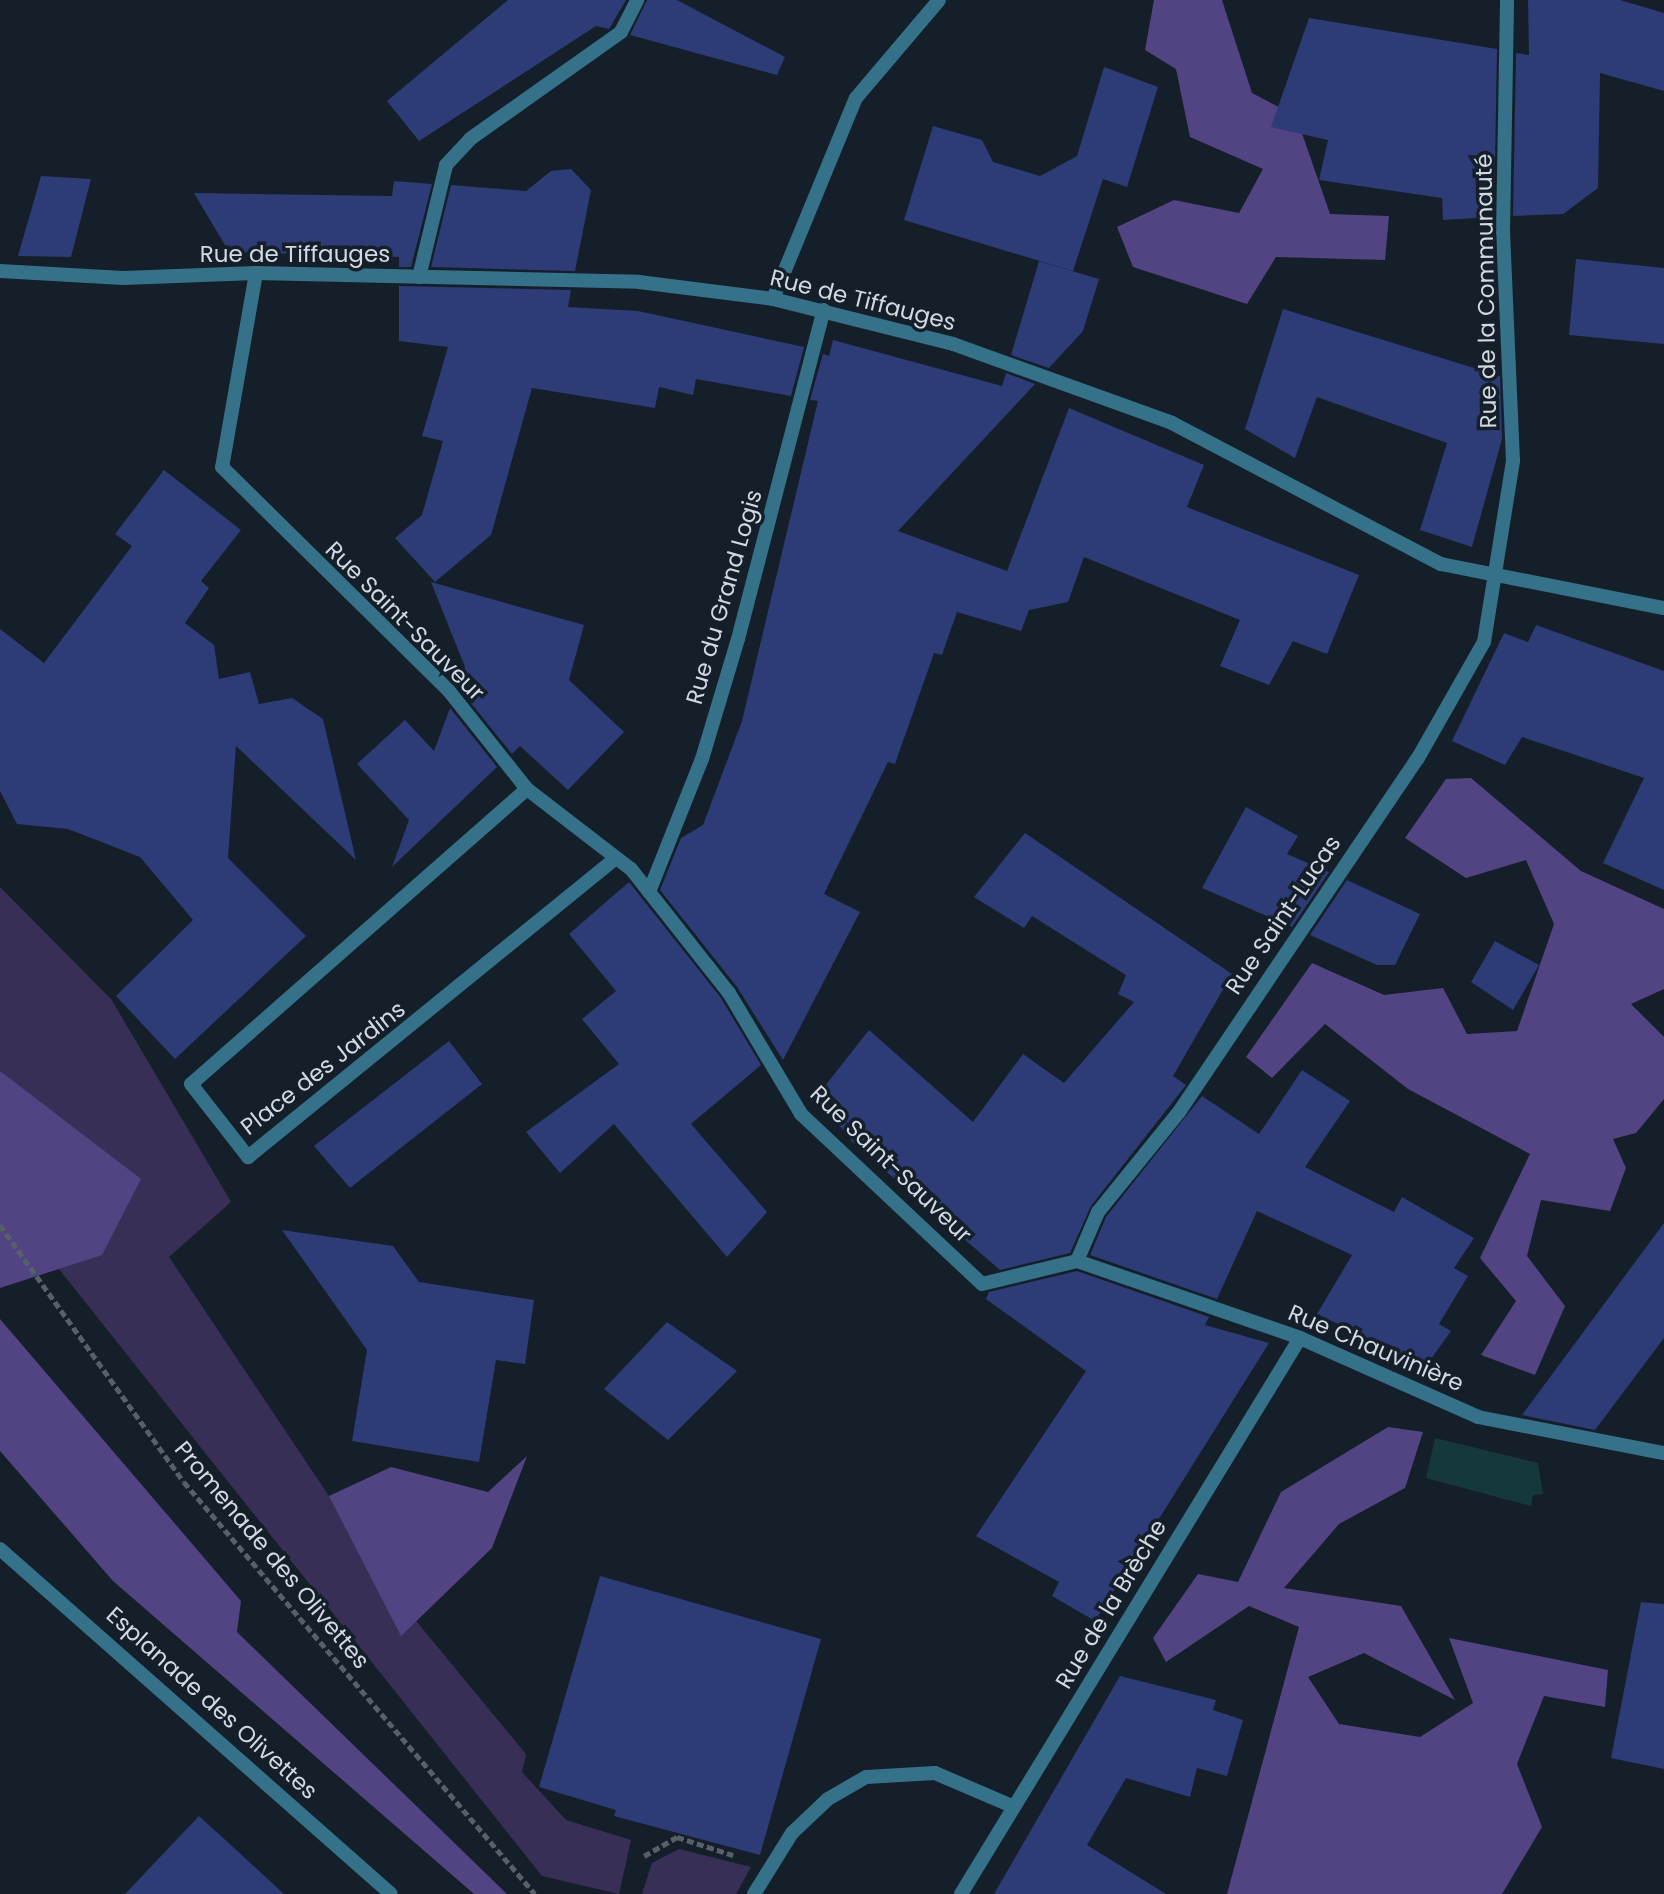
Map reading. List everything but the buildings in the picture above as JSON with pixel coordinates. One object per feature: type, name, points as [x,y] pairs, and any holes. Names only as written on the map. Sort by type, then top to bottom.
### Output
[{"type":"street","points":[[419,277],[446,165],[470,139],[621,32],[637,0]]},
{"type":"street","points":[[773,299],[856,98],[939,0]]},
{"type":"street","name":"Rue de la Communauté","points":[[1494,579],[1513,461],[1503,233],[1507,0]]},
{"type":"street","name":"Rue de Tiffauges","points":[[0,271],[123,278],[256,273],[639,282],[773,299],[953,344],[1172,423],[1441,564],[1494,579],[1664,608]]},
{"type":"street","name":"Rue Saint-Sauveur","points":[[256,273],[222,467],[449,691],[527,789],[616,858],[649,892],[729,993],[801,1114],[982,1284],[1077,1261]]},
{"type":"street","name":"Rue du Grand Logis","points":[[649,892],[706,746],[824,310]]},
{"type":"street","name":"Rue Saint-Lucas","points":[[1077,1261],[1098,1212],[1179,1112],[1418,758],[1483,642],[1494,579]]},
{"type":"street","name":"Place des Jardins","points":[[527,789],[191,1084],[247,1157],[616,858]]},
{"type":"street","name":"Rue Chauvinière","points":[[1077,1261],[1300,1338],[1478,1417],[1664,1453]]},
{"type":"street","name":"Rue de la Brèche","points":[[961,1894],[1012,1806],[1300,1338]]},
{"type":"street","name":"Esplanade des Olivettes","points":[[0,1549],[391,1894]]},
{"type":"street","points":[[754,1894],[792,1833],[828,1799],[866,1777],[935,1773],[1012,1806]]},
{"type":"path","name":"Promenade des Olivettes","points":[[0,1225],[184,1482],[535,1894]]},
{"type":"path","points":[[643,1856],[677,1837],[770,1867]]},
{"type":"shaded area","points":[[1154,0],[1222,0],[1252,93],[1296,116],[1330,214],[1389,216],[1385,260],[1276,257],[1247,304],[1133,267],[1117,227],[1174,200],[1239,213],[1263,169],[1190,137],[1176,69],[1145,50]]},
{"type":"shaded area","points":[[1471,778],[1581,871],[1664,909],[1664,989],[1631,1004],[1664,1037],[1664,1099],[1636,1133],[1613,1139],[1626,1168],[1610,1211],[1541,1200],[1527,1256],[1565,1306],[1535,1375],[1481,1355],[1516,1301],[1480,1258],[1530,1154],[1408,1089],[1325,1024],[1272,1078],[1246,1057],[1312,963],[1384,995],[1443,988],[1467,1034],[1517,1031],[1554,924],[1526,860],[1466,878],[1405,838],[1446,779]]},
{"type":"shaded area","points":[[0,887],[111,999],[231,1202],[169,1257],[398,1599],[526,1754],[522,1772],[566,1820],[631,1840],[619,1894],[542,1876],[0,1195]]},
{"type":"shaded area","points":[[0,1071],[141,1179],[102,1255],[0,1288]]},
{"type":"shaded area","points":[[0,1319],[241,1601],[237,1632],[507,1894],[474,1894],[113,1581],[0,1451]]},
{"type":"shaded area","points":[[1388,1427],[1423,1432],[1405,1488],[1339,1524],[1284,1588],[1401,1606],[1455,1700],[1364,1653],[1308,1677],[1339,1724],[1420,1737],[1473,1703],[1449,1638],[1608,1670],[1605,1707],[1544,1696],[1517,1764],[1542,1827],[1502,1894],[1227,1894],[1299,1627],[1249,1606],[1166,1662],[1153,1638],[1198,1574],[1238,1582],[1281,1492]]},
{"type":"shaded area","points":[[1435,1438],[1538,1463],[1543,1494],[1533,1495],[1531,1506],[1426,1478]]},
{"type":"shaded area","points":[[527,1456],[492,1548],[401,1636],[329,1496],[391,1467],[488,1492]]},
{"type":"shaded area","points":[[679,1849],[751,1867],[736,1894],[642,1894],[652,1863]]}]
